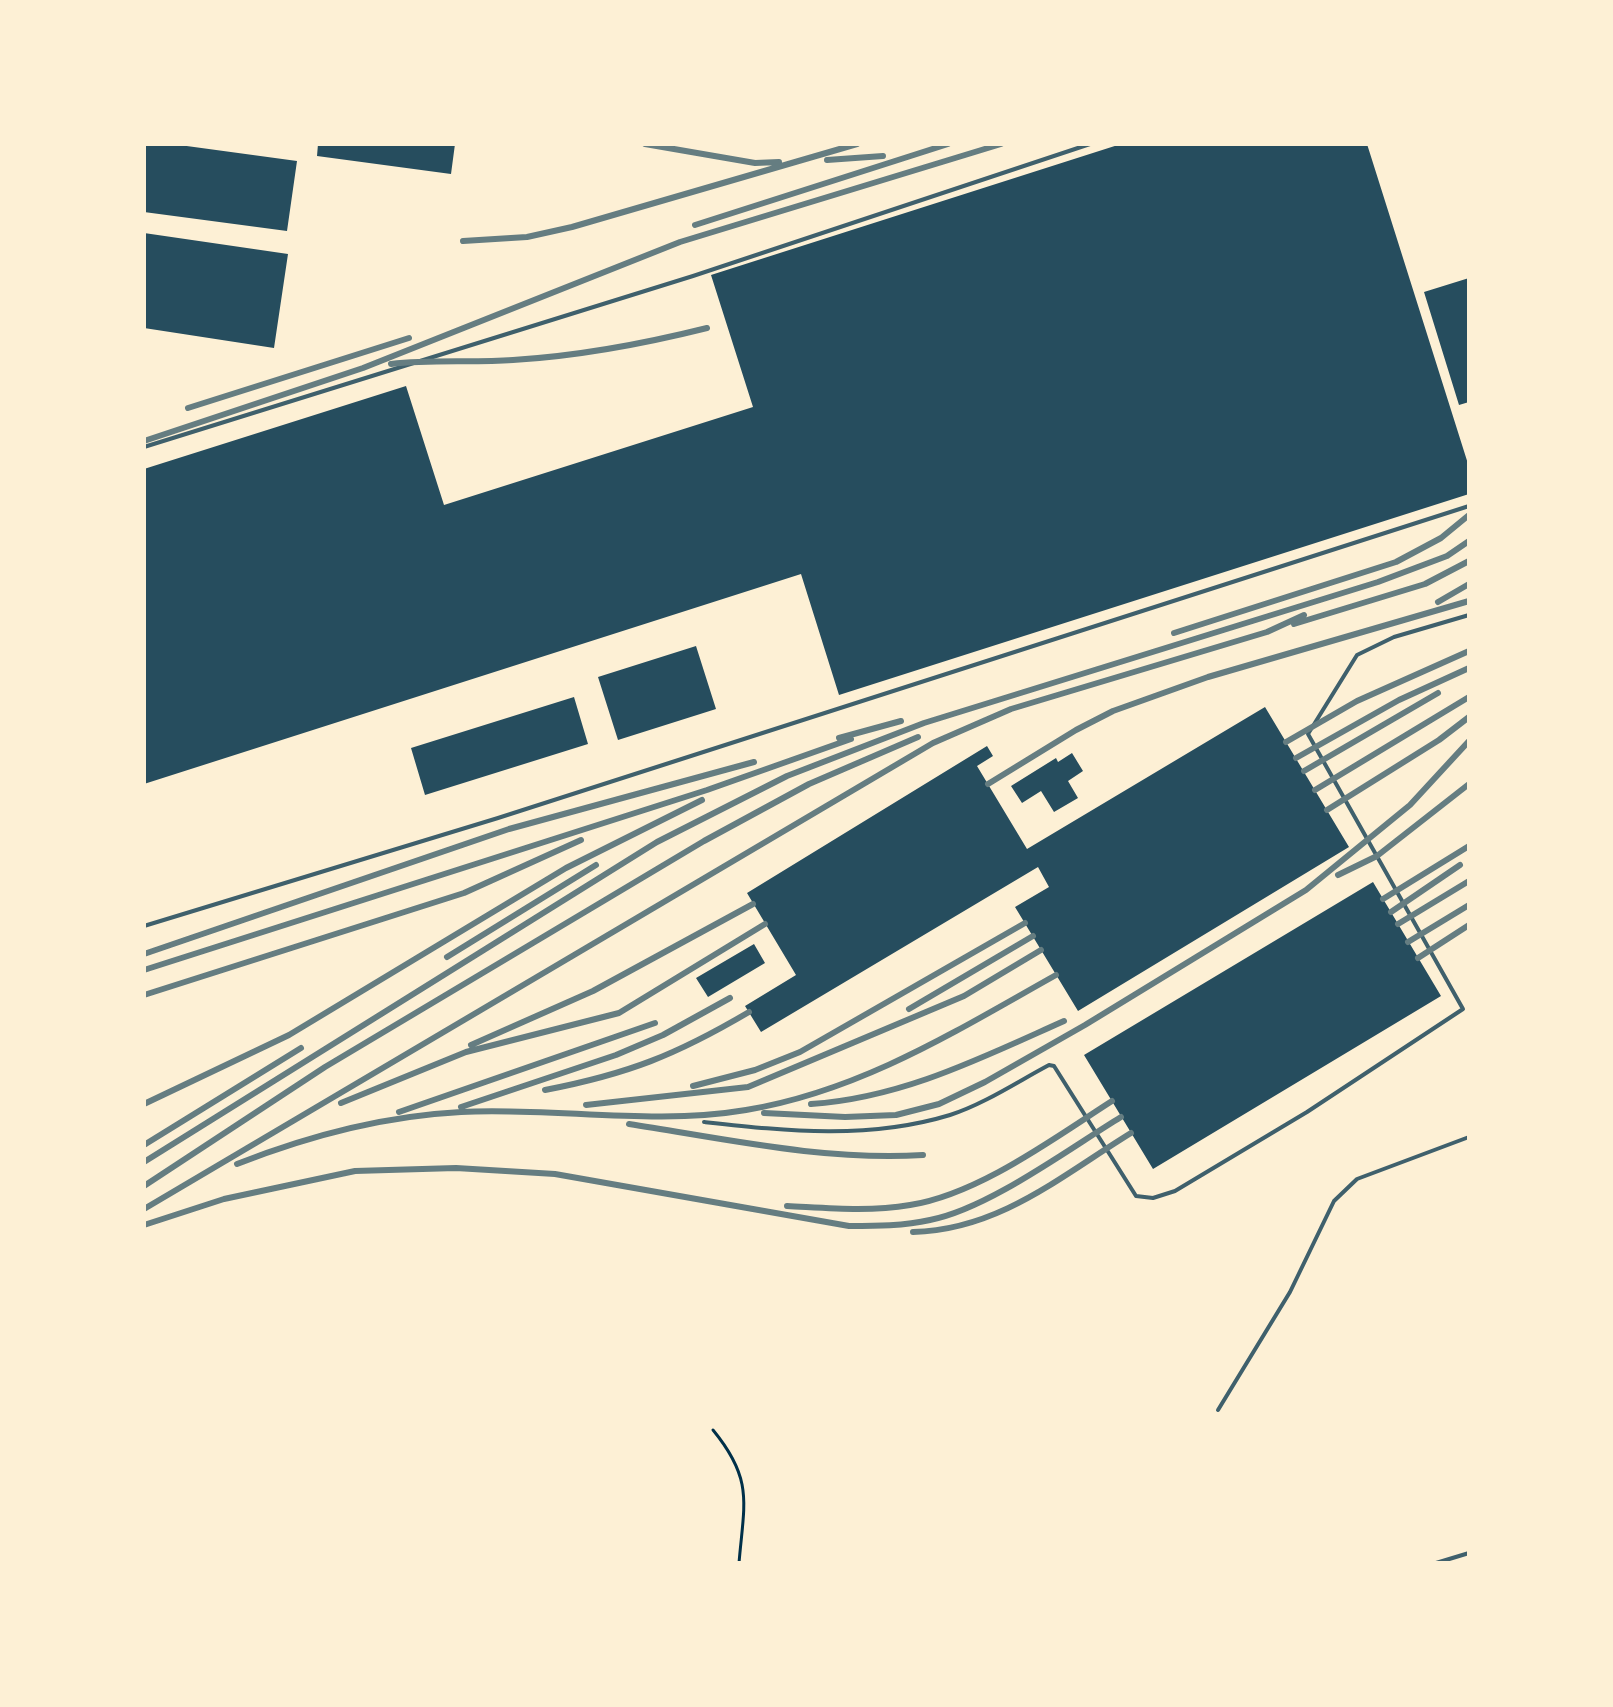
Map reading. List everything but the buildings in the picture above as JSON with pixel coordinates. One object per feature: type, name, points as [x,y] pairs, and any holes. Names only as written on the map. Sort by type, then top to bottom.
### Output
[{"type":"lane","points":[[144,447],[693,276],[1090,144]]},
{"type":"lane","points":[[144,926],[528,809],[1469,506]]},
{"type":"lane","points":[[704,1122],[835,1134],[898,1127],[951,1114],[1049,1065],[1054,1066],[1136,1196],[1153,1198],[1175,1191],[1307,1112],[1463,1009],[1308,734],[1357,655],[1394,637],[1469,615]]},
{"type":"lane","points":[[1218,1410],[1290,1292],[1334,1201],[1357,1179],[1469,1137]]},
{"type":"lane","points":[[1436,1563],[1469,1553]]},
{"type":"path","points":[[713,1430],[732,1454],[746,1490],[739,1563]]},
{"type":"railway","points":[[645,144],[755,163],[779,162]]},
{"type":"railway","points":[[463,241],[527,237],[572,227],[857,144]]},
{"type":"railway","points":[[695,225],[948,144]]},
{"type":"railway","points":[[144,441],[363,368],[680,242],[1001,144]]},
{"type":"railway","points":[[827,160],[883,156]]},
{"type":"railway","points":[[391,364],[563,356],[707,328]]},
{"type":"railway","points":[[188,408],[409,338]]},
{"type":"railway","points":[[1174,633],[1396,562],[1441,538],[1469,515]]},
{"type":"railway","points":[[144,1162],[657,842],[787,776],[924,723],[1378,582],[1447,556],[1469,541]]},
{"type":"railway","points":[[1294,624],[1425,584],[1469,561]]},
{"type":"railway","points":[[1438,602],[1469,584]]},
{"type":"railway","points":[[988,784],[1113,711],[1208,677],[1469,601]]},
{"type":"railway","points":[[144,1209],[933,743],[1011,709],[1267,632],[1304,615]]},
{"type":"railway","points":[[1286,742],[1357,701],[1469,651]]},
{"type":"railway","points":[[1296,758],[1399,700],[1469,668]]},
{"type":"railway","points":[[1304,771],[1438,693]]},
{"type":"railway","points":[[1315,790],[1469,697]]},
{"type":"railway","points":[[1327,810],[1439,740],[1469,717]]},
{"type":"railway","points":[[839,738],[901,721]]},
{"type":"railway","points":[[144,1186],[325,1067],[704,841],[809,784],[918,737]]},
{"type":"railway","points":[[144,970],[707,790],[851,739]]},
{"type":"railway","points":[[764,1113],[845,1117],[896,1115],[939,1104],[985,1082],[1085,1025],[1306,890],[1410,805],[1469,741]]},
{"type":"railway","points":[[144,954],[509,829],[754,762]]},
{"type":"railway","points":[[1338,875],[1377,856],[1469,784]]},
{"type":"railway","points":[[144,1104],[289,1035],[566,868],[702,800]]},
{"type":"railway","points":[[144,995],[464,893],[581,840]]},
{"type":"railway","points":[[1383,899],[1469,846]]},
{"type":"railway","points":[[447,957],[596,865]]},
{"type":"railway","points":[[1391,912],[1460,865]]},
{"type":"railway","points":[[1398,924],[1469,881]]},
{"type":"railway","points":[[471,1045],[593,991],[753,904]]},
{"type":"railway","points":[[1408,942],[1469,905]]},
{"type":"railway","points":[[693,1086],[755,1070],[800,1052],[1025,923]]},
{"type":"railway","points":[[341,1103],[466,1052],[619,1013],[765,924]]},
{"type":"railway","points":[[1418,958],[1469,925]]},
{"type":"railway","points":[[909,1009],[1033,936]]},
{"type":"railway","points":[[586,1105],[748,1087],[964,996],[1041,950]]},
{"type":"railway","points":[[237,1164],[347,1129],[432,1114],[496,1111],[675,1116],[746,1110],[788,1101],[829,1089],[907,1056],[1056,975]]},
{"type":"railway","points":[[461,1107],[616,1055],[663,1035],[730,998]]},
{"type":"railway","points":[[545,1090],[602,1077],[651,1061],[749,1012]]},
{"type":"railway","points":[[811,1104],[877,1094],[909,1085],[971,1062],[1064,1021]]},
{"type":"railway","points":[[399,1112],[655,1023]]},
{"type":"railway","points":[[144,1145],[301,1048]]},
{"type":"railway","points":[[787,1206],[879,1208],[936,1199],[1015,1163],[1112,1101]]},
{"type":"railway","points":[[144,1225],[224,1199],[355,1171],[456,1168],[555,1174],[849,1226],[910,1223],[953,1214],[977,1204],[1028,1176],[1121,1117]]},
{"type":"railway","points":[[629,1124],[812,1152],[923,1155]]},
{"type":"railway","points":[[913,1232],[974,1222],[1001,1211],[1054,1183],[1131,1133]]}]
